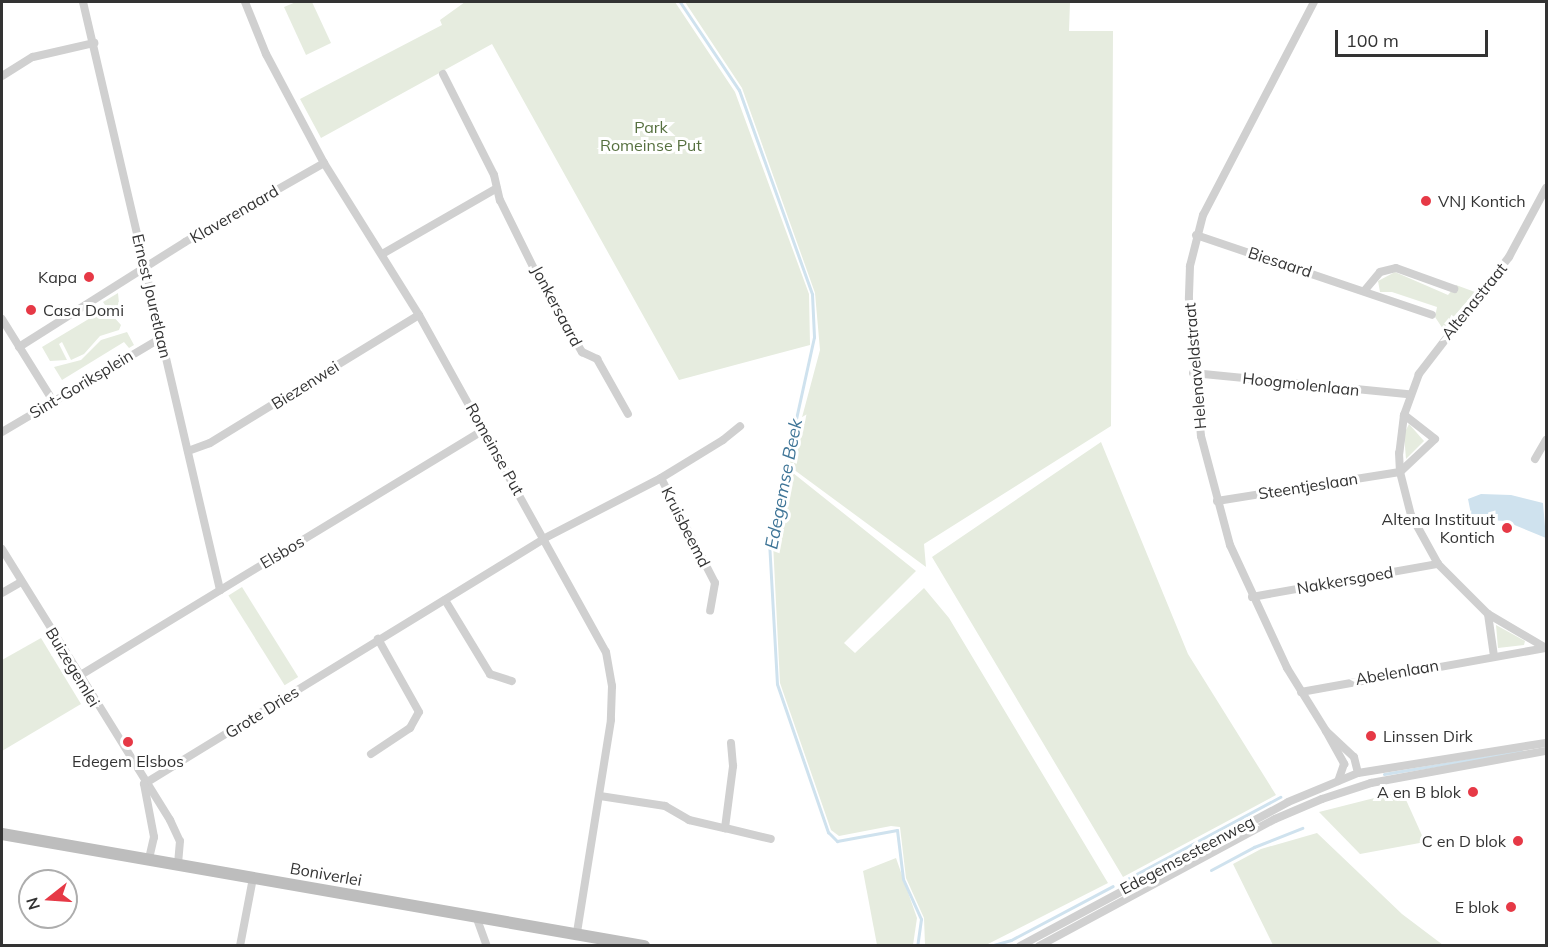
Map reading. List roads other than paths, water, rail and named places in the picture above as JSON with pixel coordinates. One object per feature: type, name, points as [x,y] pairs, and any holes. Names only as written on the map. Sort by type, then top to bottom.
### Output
[{"type":"main road","name":"Boniverlei","points":[[2,834],[477,919],[577,932],[644,945]]},
{"type":"street","name":"Ernest Jouretlaan","points":[[83,2],[220,590]]},
{"type":"street","name":"Romeinse Put","points":[[245,2],[266,54],[324,163],[384,254],[545,538],[606,652],[612,686],[611,720],[577,932]]},
{"type":"street","name":"Helenaveldstraat","points":[[1314,2],[1203,215],[1196,235],[1189,288],[1193,373],[1201,436],[1217,501],[1252,597],[1301,692],[1344,764],[1338,781]]},
{"type":"street","points":[[2,76],[33,57],[94,43]]},
{"type":"street","name":"Jonkersaard","points":[[443,74],[544,289],[582,352],[597,359],[628,414]]},
{"type":"street","name":"Klaverenaard","points":[[146,268],[324,163]]},
{"type":"street","points":[[384,254],[497,188]]},
{"type":"street","name":"Altenastraat","points":[[1546,188],[1509,257],[1444,338],[1409,394],[1404,416],[1400,472],[1411,515],[1437,564],[1488,615],[1546,648]]},
{"type":"street","name":"Biesaard","points":[[1196,235],[1365,290],[1432,315]]},
{"type":"street","points":[[19,347],[146,268]]},
{"type":"street","points":[[1365,290],[1380,272],[1395,268],[1454,289]]},
{"type":"street","name":"Biezenwei","points":[[188,451],[210,443],[419,315]]},
{"type":"street","points":[[2,319],[53,401]]},
{"type":"street","name":"Sint-Goriksplein","points":[[2,432],[161,338]]},
{"type":"street","name":"Hoogmolenlaan","points":[[1193,373],[1409,394]]},
{"type":"street","points":[[1400,472],[1435,439],[1404,416]]},
{"type":"street","name":"Kruisbeemd","points":[[545,538],[661,478],[723,440],[740,426]]},
{"type":"street","name":"Elsbos","points":[[79,676],[484,429]]},
{"type":"street","points":[[1535,459],[1546,440]]},
{"type":"street","name":"Steentjeslaan","points":[[1217,501],[1400,472]]},
{"type":"street","name":"Kruisbeemd","points":[[661,478],[715,583],[710,611]]},
{"type":"street","name":"Grote Dries","points":[[144,784],[545,538]]},
{"type":"street","name":"Buizegemlei","points":[[2,549],[180,841],[178,864]]},
{"type":"street","name":"Nakkersgoed","points":[[1252,597],[1437,564]]},
{"type":"street","points":[[2,593],[21,582]]},
{"type":"street","points":[[445,600],[489,674],[513,681]]},
{"type":"street","points":[[1488,615],[1494,656]]},
{"type":"street","points":[[371,754],[410,728],[419,712],[378,639]]},
{"type":"street","name":"Abelenlaan","points":[[1301,692],[1546,648]]},
{"type":"street","name":"Helenaveldstraat","points":[[1326,731],[1354,757],[1358,772]]},
{"type":"street","points":[[725,828],[733,766],[730,743]]},
{"type":"street","name":"Edegemsesteenweg","points":[[1039,945],[1358,772],[1546,743]]},
{"type":"street","name":"Edegemsesteenweg","points":[[1020,945],[1305,800],[1546,751]]},
{"type":"street","points":[[1344,791],[1358,772]]},
{"type":"street","name":"Buizegemlei","points":[[144,784],[154,837],[150,859]]},
{"type":"street","points":[[600,796],[665,806],[689,820],[771,839]]},
{"type":"street","points":[[240,945],[253,878]]},
{"type":"street","points":[[477,919],[487,945]]},
{"type":"water","points":[[1481,494],[1511,495],[1543,503],[1546,538],[1505,521],[1472,519],[1468,499]]},
{"type":"waterway","name":"Edegemse Beek","points":[[680,2],[739,90],[812,294],[814,337],[769,541],[777,684],[828,832],[837,841],[897,830],[903,879],[921,919],[917,946]]},
{"type":"waterway","points":[[1384,774],[1521,751]]},
{"type":"waterway","points":[[1127,879],[1280,797]]},
{"type":"waterway","points":[[1211,870],[1254,847],[1302,828]]},
{"type":"waterway","points":[[990,946],[1011,940],[1113,886]]},
{"type":"place","name":"VNJ Kontich","points":[[1426,201]]},
{"type":"place","name":"Kapa","points":[[89,277]]},
{"type":"place","name":"Casa Domi","points":[[31,310]]},
{"type":"place","name":"Altena Instituut Kontich","points":[[1507,528]]},
{"type":"place","name":"Linssen Dirk","points":[[1371,736]]},
{"type":"place","name":"Edegem Elsbos","points":[[128,742]]},
{"type":"place","name":"A en B blok","points":[[1473,792]]},
{"type":"place","name":"C en D blok","points":[[1518,841]]},
{"type":"place","name":"E blok","points":[[1511,907]]},
{"type":"park label","name":"Park Romeinse Put","points":[[651,136]]}]
